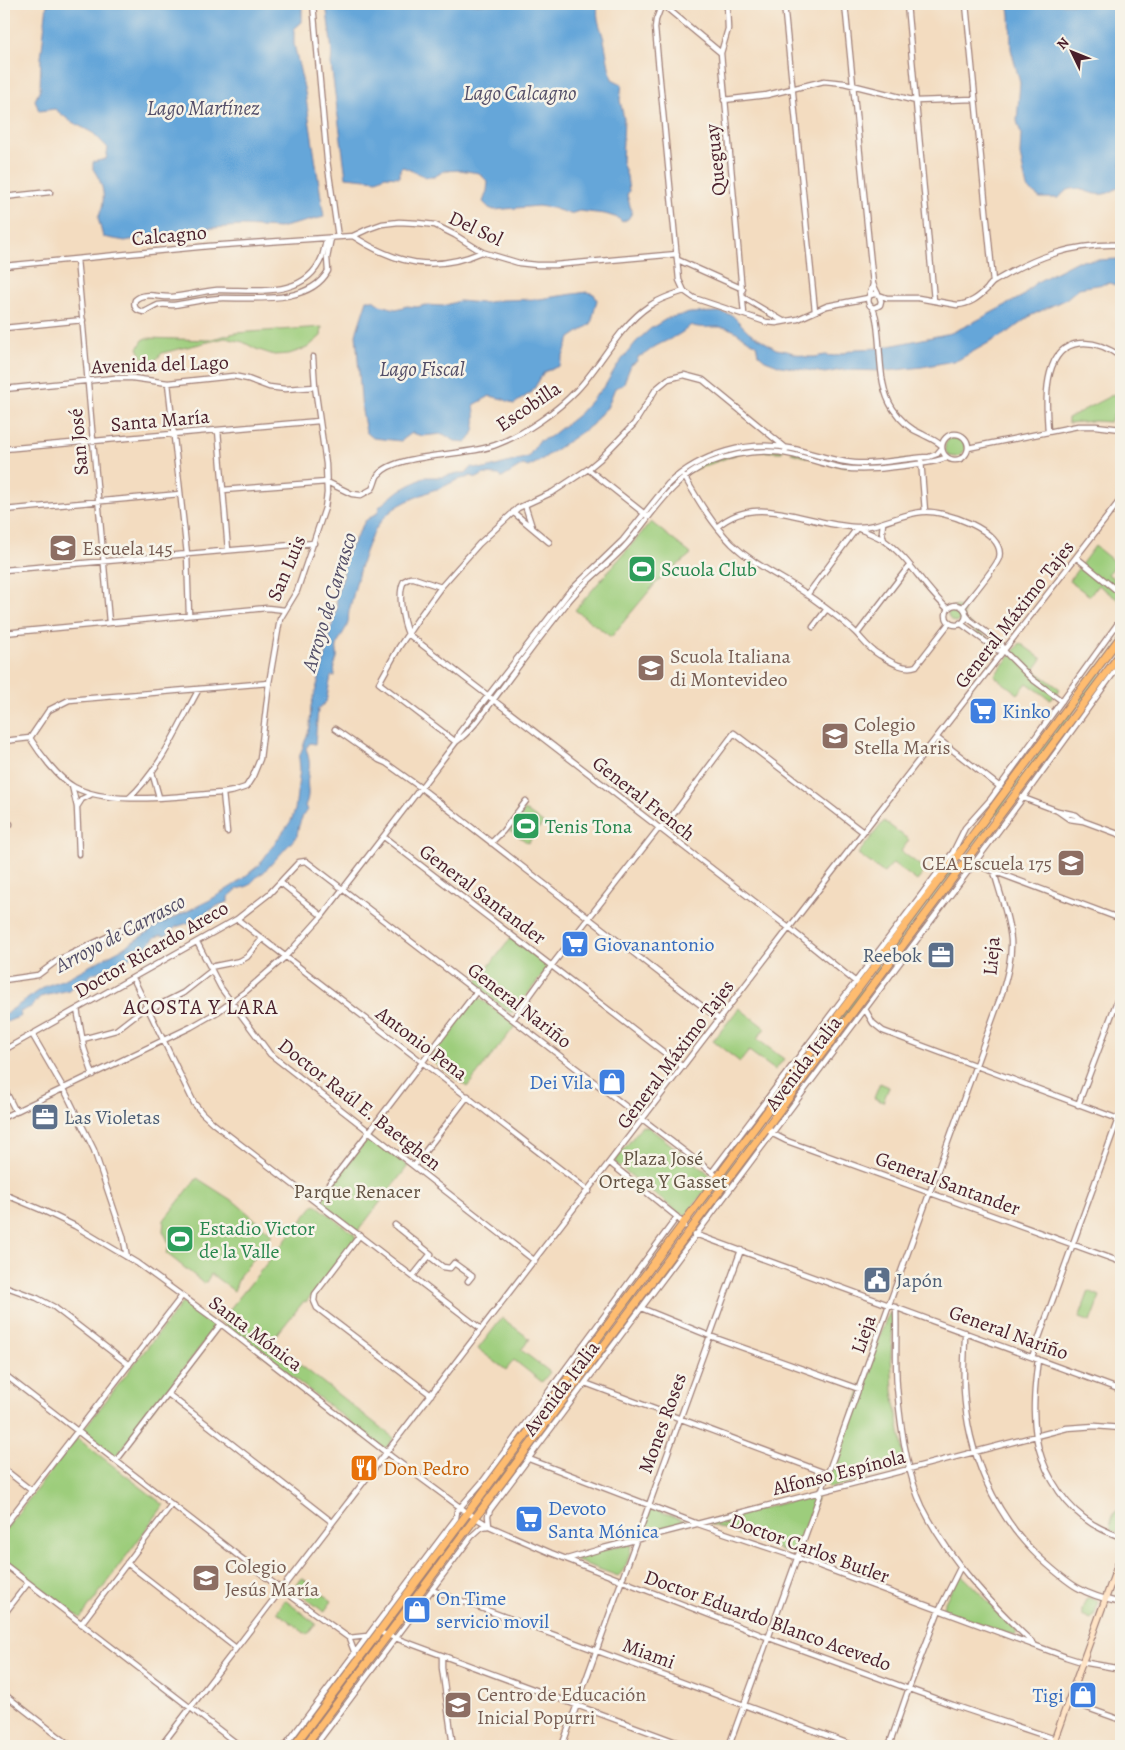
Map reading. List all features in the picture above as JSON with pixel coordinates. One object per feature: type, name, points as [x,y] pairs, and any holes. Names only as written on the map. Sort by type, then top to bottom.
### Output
[{"type":"main road","name":"Avenida Italia","points":[[294,1746],[328,1695],[356,1664],[468,1513],[501,1462],[692,1212],[715,1174],[1121,636]]},
{"type":"main road","name":"Avenida Italia","points":[[305,1746],[338,1709],[389,1634],[481,1511],[500,1492],[693,1233],[700,1218],[769,1130],[1019,796],[1121,652]]},
{"type":"main road","points":[[476,1518],[477,1510],[488,1490],[486,1483]]},
{"type":"main road","points":[[455,1546],[468,1520],[468,1513]]},
{"type":"main road","points":[[1052,1746],[1121,1556]]},
{"type":"street","points":[[313,4],[327,160],[338,238]]},
{"type":"street","points":[[721,53],[662,4],[655,28],[679,280],[684,291],[694,298],[758,320],[776,323],[798,319],[815,311],[845,302],[859,301],[874,294],[887,298],[904,297],[934,300],[957,305],[969,302],[979,296],[993,282],[1048,254],[1078,248],[1121,245]]},
{"type":"street","name":"Queguay","points":[[728,4],[728,29],[721,53],[744,314]]},
{"type":"street","points":[[784,4],[815,311]]},
{"type":"street","points":[[845,4],[873,284],[880,305]]},
{"type":"street","points":[[907,4],[934,300]]},
{"type":"street","points":[[966,4],[993,282]]},
{"type":"street","points":[[724,100],[767,95],[792,88],[834,81],[916,101],[974,99]]},
{"type":"street","points":[[4,197],[50,192]]},
{"type":"street","name":"Del Sol","points":[[338,238],[353,236],[382,224],[400,222],[435,226],[455,234],[482,252],[519,263],[546,265],[677,254]]},
{"type":"street","points":[[353,236],[385,255],[423,264],[439,265],[467,259],[482,252]]},
{"type":"street","points":[[329,238],[328,271],[320,282],[305,291],[275,298],[207,299],[172,305],[157,305],[144,312],[137,310],[134,304],[138,296],[144,295],[172,297],[207,291],[274,290],[301,283],[316,268],[329,238]]},
{"type":"street","name":"Calcagno","points":[[4,266],[209,246],[338,238]]},
{"type":"street","name":"San José","points":[[77,259],[109,622]]},
{"type":"street","points":[[678,260],[742,289]]},
{"type":"street","points":[[873,284],[868,303],[876,315],[883,381],[891,407],[909,427],[934,440],[942,447],[947,457],[952,460],[966,454],[968,448],[965,439],[961,435],[951,434],[945,438],[934,440]]},
{"type":"street","points":[[274,290],[275,298]]},
{"type":"street","points":[[207,291],[207,299]]},
{"type":"street","name":"Escobilla","points":[[327,482],[352,494],[361,495],[372,489],[380,473],[402,461],[484,449],[516,436],[538,423],[576,391],[621,334],[647,307],[657,301],[684,291]]},
{"type":"street","points":[[744,298],[785,322]]},
{"type":"street","points":[[876,315],[880,305],[887,298]]},
{"type":"street","points":[[859,301],[871,307],[880,305]]},
{"type":"street","points":[[4,328],[83,320]]},
{"type":"street","points":[[1048,432],[1048,385],[1050,372],[1060,353],[1068,346],[1088,343],[1099,345],[1121,357]]},
{"type":"street","name":"San Luis","points":[[223,793],[246,787],[260,759],[269,683],[280,619],[297,591],[326,508],[327,482],[313,356]]},
{"type":"street","points":[[456,742],[379,683],[408,634],[441,587],[479,544],[513,512],[553,492],[588,469],[628,430],[656,389],[668,379],[684,375],[703,380],[786,448]]},
{"type":"street","name":"Avenida del Lago","points":[[4,389],[132,378],[168,383],[233,376],[248,379],[269,387],[285,389],[315,387]]},
{"type":"street","points":[[168,383],[187,554],[189,615]]},
{"type":"street","name":"Santa María","points":[[4,449],[319,421]]},
{"type":"street","points":[[968,448],[1089,425],[1121,429]]},
{"type":"street","points":[[218,430],[228,550]]},
{"type":"street","points":[[646,515],[668,484],[682,472],[707,458],[733,449],[767,446],[786,448],[834,460],[865,464],[934,455],[942,447],[945,438]]},
{"type":"street","points":[[785,454],[786,448]]},
{"type":"street","points":[[4,1117],[205,1020],[230,1002],[284,957],[322,916],[456,742],[465,735],[493,700],[569,592],[685,477],[709,463],[739,453],[762,451],[785,454],[856,470],[873,470],[934,462],[947,457]]},
{"type":"street","points":[[921,457],[925,511]]},
{"type":"street","points":[[588,469],[646,515]]},
{"type":"street","points":[[682,472],[706,512],[732,544],[756,564],[807,595],[880,655],[904,667],[916,666],[950,622]]},
{"type":"street","points":[[223,490],[327,482]]},
{"type":"street","points":[[4,510],[180,494]]},
{"type":"street","name":"General Máximo Tajes","points":[[162,1746],[332,1522],[1121,499]]},
{"type":"street","points":[[524,505],[532,527]]},
{"type":"street","points":[[717,527],[734,516],[755,510],[766,510],[827,524],[856,528],[884,541],[901,555],[926,587],[948,609]]},
{"type":"street","points":[[807,595],[856,528],[883,523],[925,511],[951,516],[980,529],[997,543],[999,558],[963,607]]},
{"type":"street","points":[[513,512],[549,542]]},
{"type":"street","points":[[883,523],[884,541]]},
{"type":"street","points":[[4,570],[314,543]]},
{"type":"street","points":[[1076,558],[1121,594]]},
{"type":"street","points":[[856,634],[909,566]]},
{"type":"street","points":[[408,634],[403,619],[401,589],[404,581],[414,578],[441,587]]},
{"type":"street","points":[[948,609],[955,605],[963,607]]},
{"type":"street","points":[[963,607],[966,615],[1001,643],[1004,651],[1032,679],[1062,701]]},
{"type":"street","points":[[4,633],[267,608],[285,610]]},
{"type":"street","points":[[948,609],[947,616],[950,622],[954,624],[960,623],[966,615]]},
{"type":"street","points":[[813,627],[826,610]]},
{"type":"street","name":"Avenida Italia","points":[[956,854],[965,828],[1000,787],[1121,619]]},
{"type":"street","points":[[960,623],[997,650],[1004,651]]},
{"type":"street","name":"General French","points":[[408,634],[859,984]]},
{"type":"street","points":[[456,742],[459,733],[527,651]]},
{"type":"street","name":"Avenida Italia","points":[[1019,796],[1121,663]]},
{"type":"street","points":[[4,741],[30,738],[49,710],[70,700],[269,683]]},
{"type":"street","points":[[129,798],[139,789],[152,771],[199,689]]},
{"type":"street","points":[[335,729],[379,760],[386,762],[421,788],[720,1020]]},
{"type":"street","points":[[513,1019],[588,918],[659,828],[666,824],[734,733],[863,832]]},
{"type":"street","points":[[30,738],[51,766],[72,786],[91,794],[110,798],[129,798],[223,793],[227,832]]},
{"type":"street","points":[[937,738],[1000,787]]},
{"type":"street","points":[[152,771],[159,797]]},
{"type":"street","points":[[72,786],[77,806],[79,854]]},
{"type":"street","points":[[77,806],[82,798],[91,794]]},
{"type":"street","points":[[1019,796],[1058,811],[1069,819],[1083,821],[1121,835]]},
{"type":"street","points":[[491,843],[503,831],[526,801]]},
{"type":"street","points":[[4,824],[10,824]]},
{"type":"street","name":"General Santander","points":[[384,837],[683,1067]]},
{"type":"street","points":[[956,854],[969,863],[1121,919]]},
{"type":"street","name":"General Nariño","points":[[302,860],[306,860],[344,888],[715,1174]]},
{"type":"street","name":"Doctor Ricardo Areco","points":[[4,1050],[237,919],[281,883],[302,860]]},
{"type":"street","name":"Avenida Italia","points":[[508,1481],[529,1459],[641,1308],[693,1233],[712,1214],[769,1130],[865,1009],[969,863]]},
{"type":"street","name":"Lieja","points":[[729,1746],[1002,993],[1010,956],[1010,940],[994,872]]},
{"type":"street","points":[[281,883],[322,916]]},
{"type":"street","points":[[4,980],[38,975],[58,960],[156,914]]},
{"type":"street","name":"Antonio Pena","points":[[237,919],[284,957],[468,1096],[588,1191]]},
{"type":"street","points":[[83,1039],[116,1030],[148,1008],[183,993],[211,969],[240,961],[247,957],[262,939]]},
{"type":"street","name":"Doctor Raúl E. Baetghen","points":[[197,942],[230,1002],[270,1054],[535,1261]]},
{"type":"street","points":[[133,978],[190,1095],[202,1113],[226,1134],[481,1329]]},
{"type":"street","points":[[1078,1105],[1121,990]]},
{"type":"street","points":[[316,1201],[477,991]]},
{"type":"street","points":[[77,1009],[88,1063],[93,1075]]},
{"type":"street","points":[[865,1009],[873,1023],[883,1031],[1120,1120],[1072,1244],[1032,1357]]},
{"type":"street","points":[[32,1034],[64,1089],[94,1150],[123,1236],[127,1257]]},
{"type":"street","points":[[4,1088],[16,1112]]},
{"type":"street","points":[[414,1166],[468,1096]]},
{"type":"street","name":"General Santander","points":[[769,1130],[787,1140],[1121,1262]]},
{"type":"street","points":[[610,1163],[677,1217],[693,1233]]},
{"type":"street","name":"Santa Mónica","points":[[4,1194],[67,1222],[127,1257],[221,1324],[387,1453],[476,1518]]},
{"type":"street","points":[[692,1212],[700,1218]]},
{"type":"street","name":"Avenida Italia","points":[[555,1390],[677,1217]]},
{"type":"street","points":[[395,1226],[431,1254],[429,1256],[443,1267],[450,1268],[454,1262],[472,1276],[468,1281]]},
{"type":"street","name":"General Nariño","points":[[693,1233],[1121,1390]]},
{"type":"street","points":[[360,1235],[315,1294],[314,1301],[317,1308],[431,1395]]},
{"type":"street","name":"Mones Roses","points":[[562,1746],[741,1250]]},
{"type":"street","points":[[413,1276],[429,1256]]},
{"type":"street","points":[[4,1286],[37,1298],[54,1307],[129,1365]]},
{"type":"street","points":[[4,1526],[182,1296]]},
{"type":"street","points":[[896,1307],[897,1388],[911,1469],[922,1505],[941,1540],[960,1568],[1009,1621],[1035,1644]]},
{"type":"street","points":[[641,1308],[710,1336],[859,1389]]},
{"type":"street","points":[[116,1461],[221,1324]]},
{"type":"street","points":[[965,1332],[964,1391],[975,1453],[992,1493],[1003,1513],[1024,1541],[1071,1584],[1090,1595],[1121,1603]]},
{"type":"street","points":[[1038,1359],[1035,1391],[1036,1436],[1047,1470],[1057,1488],[1072,1507],[1093,1524],[1121,1537]]},
{"type":"street","points":[[4,1374],[281,1589],[350,1638],[356,1664]]},
{"type":"street","points":[[585,1383],[828,1474]]},
{"type":"street","points":[[168,1394],[332,1522]]},
{"type":"street","name":"Alfonso Espínola","points":[[566,1559],[1036,1436],[1080,1427],[1104,1426],[1121,1428]]},
{"type":"street","name":"Doctor Carlos Butler","points":[[529,1459],[698,1524],[798,1558],[1007,1636],[1035,1644],[1082,1662],[1121,1669]]},
{"type":"street","points":[[4,1469],[32,1491]]},
{"type":"street","points":[[486,1483],[500,1492]]},
{"type":"street","name":"Avenida Italia","points":[[285,1746],[328,1695],[355,1654],[450,1526],[460,1507],[486,1483]]},
{"type":"street","name":"Avenida Italia","points":[[315,1746],[338,1709],[396,1639],[472,1536],[482,1527],[489,1526],[488,1513],[500,1492]]},
{"type":"street","points":[[82,1624],[172,1504]]},
{"type":"street","name":"Doctor Eduardo Blanco Acevedo","points":[[476,1518],[489,1526],[566,1559],[769,1638],[1054,1739]]},
{"type":"street","points":[[447,1541],[455,1546]]},
{"type":"street","points":[[127,1563],[236,1648]]},
{"type":"street","points":[[4,1564],[240,1746]]},
{"type":"street","points":[[889,1746],[939,1610],[960,1568]]},
{"type":"street","points":[[4,1614],[28,1583]]},
{"type":"street","name":"Miami","points":[[432,1590],[855,1746]]},
{"type":"street","points":[[350,1638],[368,1636],[380,1631],[396,1639],[687,1746]]},
{"type":"street","points":[[442,1656],[453,1746]]},
{"type":"street","points":[[4,1694],[71,1746]]},
{"type":"street","points":[[1068,1701],[1121,1720]]},
{"type":"street","points":[[311,1739],[315,1746]]},
{"type":"green space","points":[[322,327],[321,336],[307,348],[289,354],[274,355],[243,342],[225,338],[162,353],[154,362],[146,365],[138,348],[143,340],[147,338],[208,340],[235,333]]},
{"type":"green space","points":[[1120,391],[1121,400],[1110,422],[1068,423],[1068,418]]},
{"type":"green space","points":[[955,437],[962,440],[965,447],[962,454],[955,457],[948,454],[945,447],[948,440]]},
{"type":"green space","points":[[765,448],[783,450],[782,452],[745,451],[686,473],[703,462],[723,454]]},
{"type":"green space","points":[[792,451],[829,461],[858,466],[905,460],[917,461],[881,467],[840,466],[791,453]]},
{"type":"green space","points":[[644,516],[617,552],[573,594],[527,650],[571,593]]},
{"type":"green space","name":"Scuola Club","points":[[651,522],[691,554],[655,584],[611,637],[575,610]]},
{"type":"green space","points":[[1095,546],[1117,564],[1108,574],[1121,584],[1121,602],[1098,585],[1090,596],[1069,581]]},
{"type":"green space","points":[[956,606],[962,608],[964,614],[962,620],[956,622],[950,620],[948,614],[950,608]]},
{"type":"green space","points":[[967,622],[999,646],[999,648],[966,625]]},
{"type":"green space","points":[[1020,643],[1042,659],[1034,670],[1060,689],[1051,700],[1027,683],[1018,694],[994,676]]},
{"type":"green space","points":[[1121,643],[1121,649],[968,852],[966,850]]},
{"type":"green space","name":"Tenis Tona","points":[[525,810],[543,823],[528,843],[510,830]]},
{"type":"green space","points":[[884,821],[909,840],[901,851],[926,870],[917,881],[893,863],[884,873],[858,854]]},
{"type":"green space","points":[[954,865],[957,867],[703,1208],[699,1208]]},
{"type":"green space","points":[[511,938],[547,966],[546,971],[512,1013],[474,985]]},
{"type":"green space","points":[[478,997],[516,1025],[467,1087],[429,1059],[473,1000]]},
{"type":"green space","points":[[739,1008],[765,1028],[757,1039],[784,1059],[775,1070],[749,1051],[740,1062],[713,1041]]},
{"type":"green space","points":[[880,1083],[889,1087],[883,1102],[874,1098]]},
{"type":"green space","name":"Plaza José Ortega Y Gasset","points":[[642,1126],[648,1127],[707,1172],[712,1179],[686,1215],[679,1213],[615,1163],[616,1159]]},
{"type":"green space","name":"Parque Renacer","points":[[369,1137],[408,1166],[358,1231],[325,1206],[321,1199]]},
{"type":"green space","points":[[197,1178],[236,1203],[272,1234],[240,1275],[234,1291],[211,1274],[205,1284],[166,1253],[170,1245],[163,1231],[164,1220]]},
{"type":"green space","points":[[315,1204],[354,1234],[356,1239],[306,1302],[304,1301],[271,1342],[394,1438],[385,1449],[220,1321]]},
{"type":"green space","points":[[682,1232],[683,1235],[495,1486],[493,1485]]},
{"type":"green space","points":[[1089,1291],[1100,1296],[1090,1322],[1079,1318]]},
{"type":"green space","points":[[182,1303],[186,1303],[212,1323],[214,1329],[118,1454],[113,1457],[82,1433],[83,1430]]},
{"type":"green space","points":[[890,1313],[893,1319],[891,1355],[893,1391],[906,1467],[830,1488],[826,1484],[886,1319]]},
{"type":"green space","points":[[502,1318],[530,1339],[521,1350],[550,1372],[542,1382],[514,1360],[506,1370],[478,1349]]},
{"type":"green space","points":[[77,1438],[164,1505],[80,1618],[4,1560],[4,1531]]},
{"type":"green space","points":[[816,1495],[817,1498],[795,1555],[710,1524],[711,1521]]},
{"type":"green space","points":[[1121,1507],[1121,1534],[1111,1531],[1111,1524],[1112,1518]]},
{"type":"green space","points":[[652,1509],[689,1522],[643,1535],[641,1533],[649,1510]]},
{"type":"green space","points":[[629,1543],[631,1545],[627,1562],[618,1576],[574,1560],[583,1556]]},
{"type":"green space","points":[[447,1545],[450,1547],[390,1627],[388,1626]]},
{"type":"green space","points":[[959,1575],[966,1579],[1016,1630],[1016,1635],[944,1610],[943,1606]]},
{"type":"green space","points":[[302,1578],[332,1601],[324,1612],[294,1589]]},
{"type":"green space","points":[[1088,1597],[1099,1602],[1091,1619],[1082,1615],[1083,1606]]},
{"type":"green space","points":[[285,1600],[316,1624],[307,1635],[277,1612]]},
{"type":"green space","points":[[377,1641],[379,1642],[302,1746],[297,1746]]},
{"type":"water","name":"Lago Martínez","points":[[47,4],[302,4],[302,22],[294,29],[294,44],[305,92],[324,217],[279,228],[242,226],[183,230],[125,241],[103,237],[98,218],[103,205],[103,192],[100,181],[93,169],[93,162],[106,159],[108,148],[93,133],[70,121],[55,109],[39,111],[35,100],[40,90],[41,58]]},
{"type":"water","name":"Lago Calcagno","points":[[326,4],[598,4],[598,19],[612,79],[622,84],[620,100],[624,119],[622,162],[627,176],[629,191],[627,195],[632,213],[628,219],[622,222],[618,218],[605,214],[579,211],[570,214],[538,206],[494,210],[483,202],[488,182],[479,173],[460,170],[444,171],[434,177],[426,177],[403,167],[400,169],[400,177],[385,176],[377,180],[346,177],[331,64],[332,51]]},
{"type":"water","points":[[1008,4],[1121,4],[1121,185],[1113,191],[1098,194],[1070,189],[1059,198],[1040,198],[1027,188],[1020,155],[1021,134],[1017,121],[1020,83],[1011,49]]},
{"type":"water","points":[[1121,260],[1121,288],[1110,283],[1079,288],[1066,299],[1030,316],[1010,331],[958,360],[922,367],[887,371],[841,370],[825,373],[781,366],[765,360],[758,354],[756,344],[748,341],[731,329],[691,325],[679,335],[639,356],[636,362],[631,365],[623,385],[615,388],[607,408],[592,425],[538,462],[528,467],[523,465],[502,478],[499,475],[484,474],[477,478],[471,476],[457,480],[442,488],[413,498],[388,513],[376,529],[365,551],[349,611],[348,624],[337,646],[334,666],[335,676],[331,676],[326,702],[318,709],[315,744],[310,743],[306,748],[309,760],[308,798],[305,806],[307,810],[300,822],[297,836],[264,872],[248,886],[238,889],[228,897],[228,902],[219,905],[191,922],[176,927],[166,936],[161,935],[154,938],[145,948],[124,961],[92,974],[69,990],[40,997],[31,1007],[20,1012],[21,1016],[4,1023],[4,1015],[46,986],[67,978],[123,948],[159,925],[210,900],[237,883],[259,865],[291,821],[295,810],[300,769],[299,758],[310,727],[311,706],[330,641],[329,632],[337,607],[336,596],[344,575],[345,558],[365,521],[377,513],[380,506],[397,492],[425,477],[441,477],[466,473],[471,467],[485,469],[528,457],[539,441],[550,437],[579,414],[606,384],[616,367],[636,342],[650,329],[668,318],[690,313],[720,312],[732,315],[749,332],[776,349],[806,357],[835,356],[856,349],[880,348],[951,333],[1023,296],[1035,283],[1077,261]]},
{"type":"water","name":"Lago Fiscal","points":[[587,292],[594,294],[597,300],[591,324],[570,338],[559,366],[544,372],[532,392],[514,404],[490,396],[474,405],[474,430],[467,442],[455,441],[443,434],[422,436],[412,433],[401,441],[373,438],[366,432],[362,411],[356,334],[367,300],[373,300],[380,305],[396,309],[407,306],[443,306],[459,301],[482,303],[501,300],[539,299]]},
{"type":"place","name":"Escuela 145","points":[[63,548]]},
{"type":"place","name":"Scuola Club","points":[[642,569]]},
{"type":"place","name":"Scuola Italiana di Montevideo","points":[[651,668]]},
{"type":"place","name":"Kinko","points":[[983,711]]},
{"type":"place","name":"Colegio Stella Maris","points":[[835,736]]},
{"type":"place","name":"Tenis Tona","points":[[526,826]]},
{"type":"place","name":"CEA Escuela 175","points":[[1071,863]]},
{"type":"place","name":"Giovanantonio","points":[[575,944]]},
{"type":"place","name":"Reebok","points":[[941,955]]},
{"type":"place","name":"Dei Vila","points":[[612,1082]]},
{"type":"place","name":"Las Violetas","points":[[45,1117]]},
{"type":"place","name":"Estadio Victor de la Valle","points":[[180,1239]]},
{"type":"place","name":"Japón","points":[[877,1280]]},
{"type":"place","name":"Don Pedro","points":[[364,1468]]},
{"type":"place","name":"Devoto Santa Mónica","points":[[529,1519]]},
{"type":"place","name":"Colegio Jesús María","points":[[206,1578]]},
{"type":"place","name":"On Time servicio movil","points":[[417,1610]]},
{"type":"place","name":"Tigi","points":[[1083,1695]]},
{"type":"place","name":"Centro de Educación Inicial Popurri","points":[[458,1705]]},
{"type":"district","name":"ACOSTA Y LARA","points":[[201,1007]]},
{"type":"water label","name":"Arroyo de Carrasco","points":[[329,602]]},
{"type":"water label","name":"Arroyo de Carrasco","points":[[120,933]]}]
